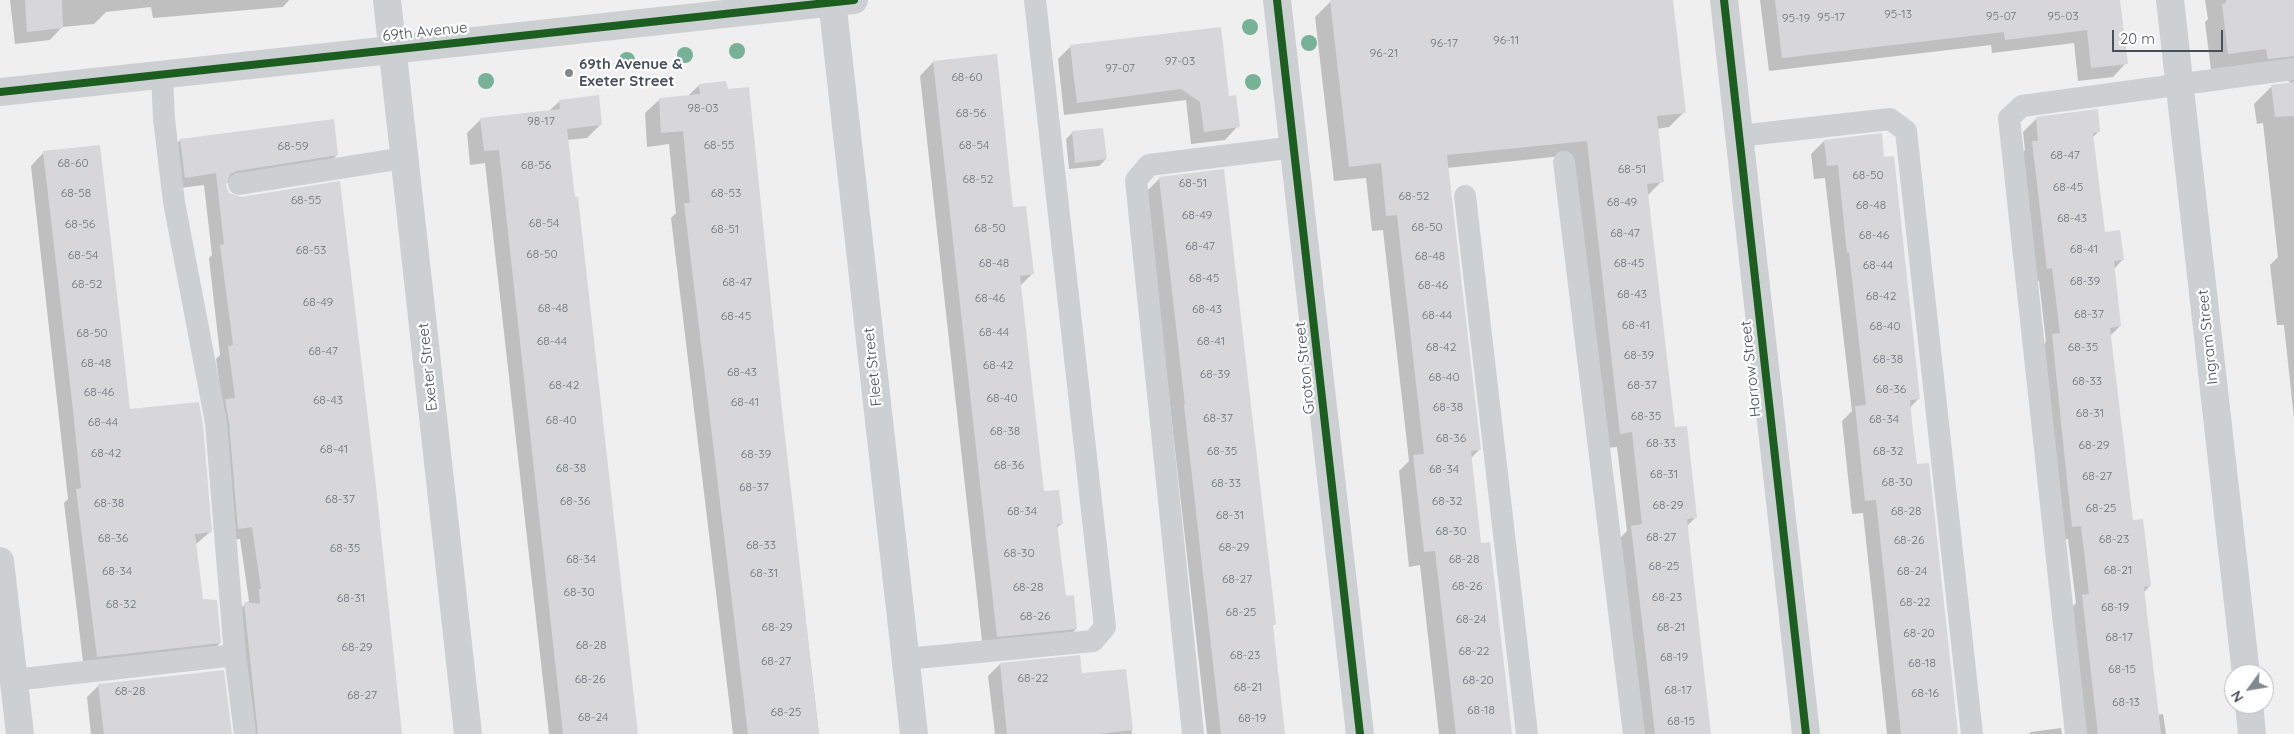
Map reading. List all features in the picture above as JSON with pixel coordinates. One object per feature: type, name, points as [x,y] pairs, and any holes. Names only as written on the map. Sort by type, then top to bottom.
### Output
[{"type":"street","name":"Exeter Street","points":[[387,0],[468,734]]},
{"type":"street","name":"Groton Street","points":[[1277,0],[1360,734]]},
{"type":"street","name":"Harrow Street","points":[[1724,0],[1806,734]]},
{"type":"street","name":"Ingram Street","points":[[2170,0],[2245,664]]},
{"type":"street","name":"69th Avenue","points":[[0,92],[839,1]]},
{"type":"street","name":"Fleet Street","points":[[839,1],[914,734]]},
{"type":"street","points":[[0,561],[20,734]]},
{"type":"street","points":[[2250,714],[2252,734]]},
{"type":"lane","points":[[906,659],[1093,641],[1105,627],[1035,0]]},
{"type":"lane","points":[[2076,734],[2009,118],[2022,106],[2294,69]]},
{"type":"lane","points":[[162,75],[164,119],[174,202],[216,423],[235,654],[244,734]]},
{"type":"lane","points":[[1739,136],[1890,119],[1906,130],[1972,734]]},
{"type":"lane","points":[[1193,734],[1136,180],[1149,165],[1295,147]]},
{"type":"lane","points":[[240,184],[404,158]]},
{"type":"lane","points":[[1564,162],[1634,734]]},
{"type":"lane","points":[[1465,196],[1526,734]]},
{"type":"lane","points":[[14,680],[235,654]]},
{"type":"building","points":[[25,0],[62,0],[63,28],[27,32]]},
{"type":"building","points":[[1330,0],[1673,0],[1686,113],[1657,116],[1664,182],[1647,184],[1675,427],[1687,426],[1697,518],[1687,519],[1711,734],[1655,734],[1631,526],[1642,524],[1632,432],[1620,434],[1587,141],[1447,155],[1481,450],[1471,451],[1481,543],[1490,542],[1512,734],[1456,734],[1435,551],[1424,552],[1413,455],[1424,454],[1397,215],[1386,216],[1381,163],[1349,167]]},
{"type":"building","points":[[1775,0],[2120,0],[2128,64],[2091,68],[2087,30],[2005,40],[2004,32],[1782,58]]},
{"type":"building","points":[[2226,0],[2294,0],[2294,56],[2268,59],[2266,49],[2228,54],[2222,4],[2226,3]]},
{"type":"building","points":[[1221,27],[1229,96],[1236,95],[1240,127],[1204,132],[1200,102],[1181,89],[1077,103],[1070,45]]},
{"type":"building","points":[[997,54],[1013,207],[1026,206],[1034,274],[1020,276],[1044,491],[1059,490],[1063,524],[1057,524],[1066,596],[1074,595],[1077,629],[997,637],[933,61]]},
{"type":"building","points":[[726,81],[728,89],[749,87],[783,419],[819,734],[748,734],[684,203],[690,203],[683,131],[661,133],[659,98],[700,94],[699,84]]},
{"type":"building","points":[[2294,82],[2294,116],[2275,117],[2271,85]]},
{"type":"building","points":[[599,95],[602,125],[567,129],[575,197],[578,197],[638,734],[563,734],[499,150],[484,151],[480,118],[560,109],[559,100]]},
{"type":"building","points":[[2098,109],[2100,132],[2093,133],[2105,232],[2120,230],[2124,260],[2114,261],[2121,326],[2110,328],[2133,520],[2143,519],[2151,586],[2144,587],[2161,734],[2098,734],[2082,595],[2089,594],[2081,526],[2072,527],[2052,334],[2060,333],[2052,268],[2047,269],[2032,141],[2038,141],[2036,117]]},
{"type":"building","points":[[334,119],[338,155],[237,171],[230,174],[226,186],[229,193],[241,197],[340,181],[375,477],[402,734],[258,734],[244,602],[260,604],[259,589],[261,589],[252,527],[238,529],[229,422],[225,399],[235,398],[228,346],[233,345],[220,245],[224,244],[216,173],[185,178],[180,139]]},
{"type":"building","points":[[1103,128],[1107,159],[1075,163],[1072,131]]},
{"type":"building","points":[[1882,133],[1884,157],[1894,156],[1920,399],[1910,400],[1913,432],[1917,464],[1929,463],[1958,734],[1901,734],[1876,500],[1865,501],[1855,406],[1866,405],[1849,252],[1847,253],[1838,165],[1827,166],[1824,140]]},
{"type":"building","points":[[100,145],[130,409],[199,402],[203,425],[212,532],[195,534],[203,599],[217,600],[221,643],[97,657],[76,489],[81,488],[43,151]]},
{"type":"building","points":[[1224,169],[1276,624],[1273,625],[1285,734],[1221,734],[1159,177]]},
{"type":"building","points":[[1080,655],[1082,673],[1126,669],[1133,730],[1096,734],[1007,734],[1000,663]]},
{"type":"building","points":[[224,670],[232,734],[104,734],[98,684]]},
{"type":"cycle path","points":[[0,92],[854,0]]},
{"type":"cycle path","points":[[1277,0],[1360,734]]},
{"type":"cycle path","points":[[1724,0],[1806,734]]},
{"type":"place","name":"69th Avenue & Exeter Street","points":[[569,73]]}]
